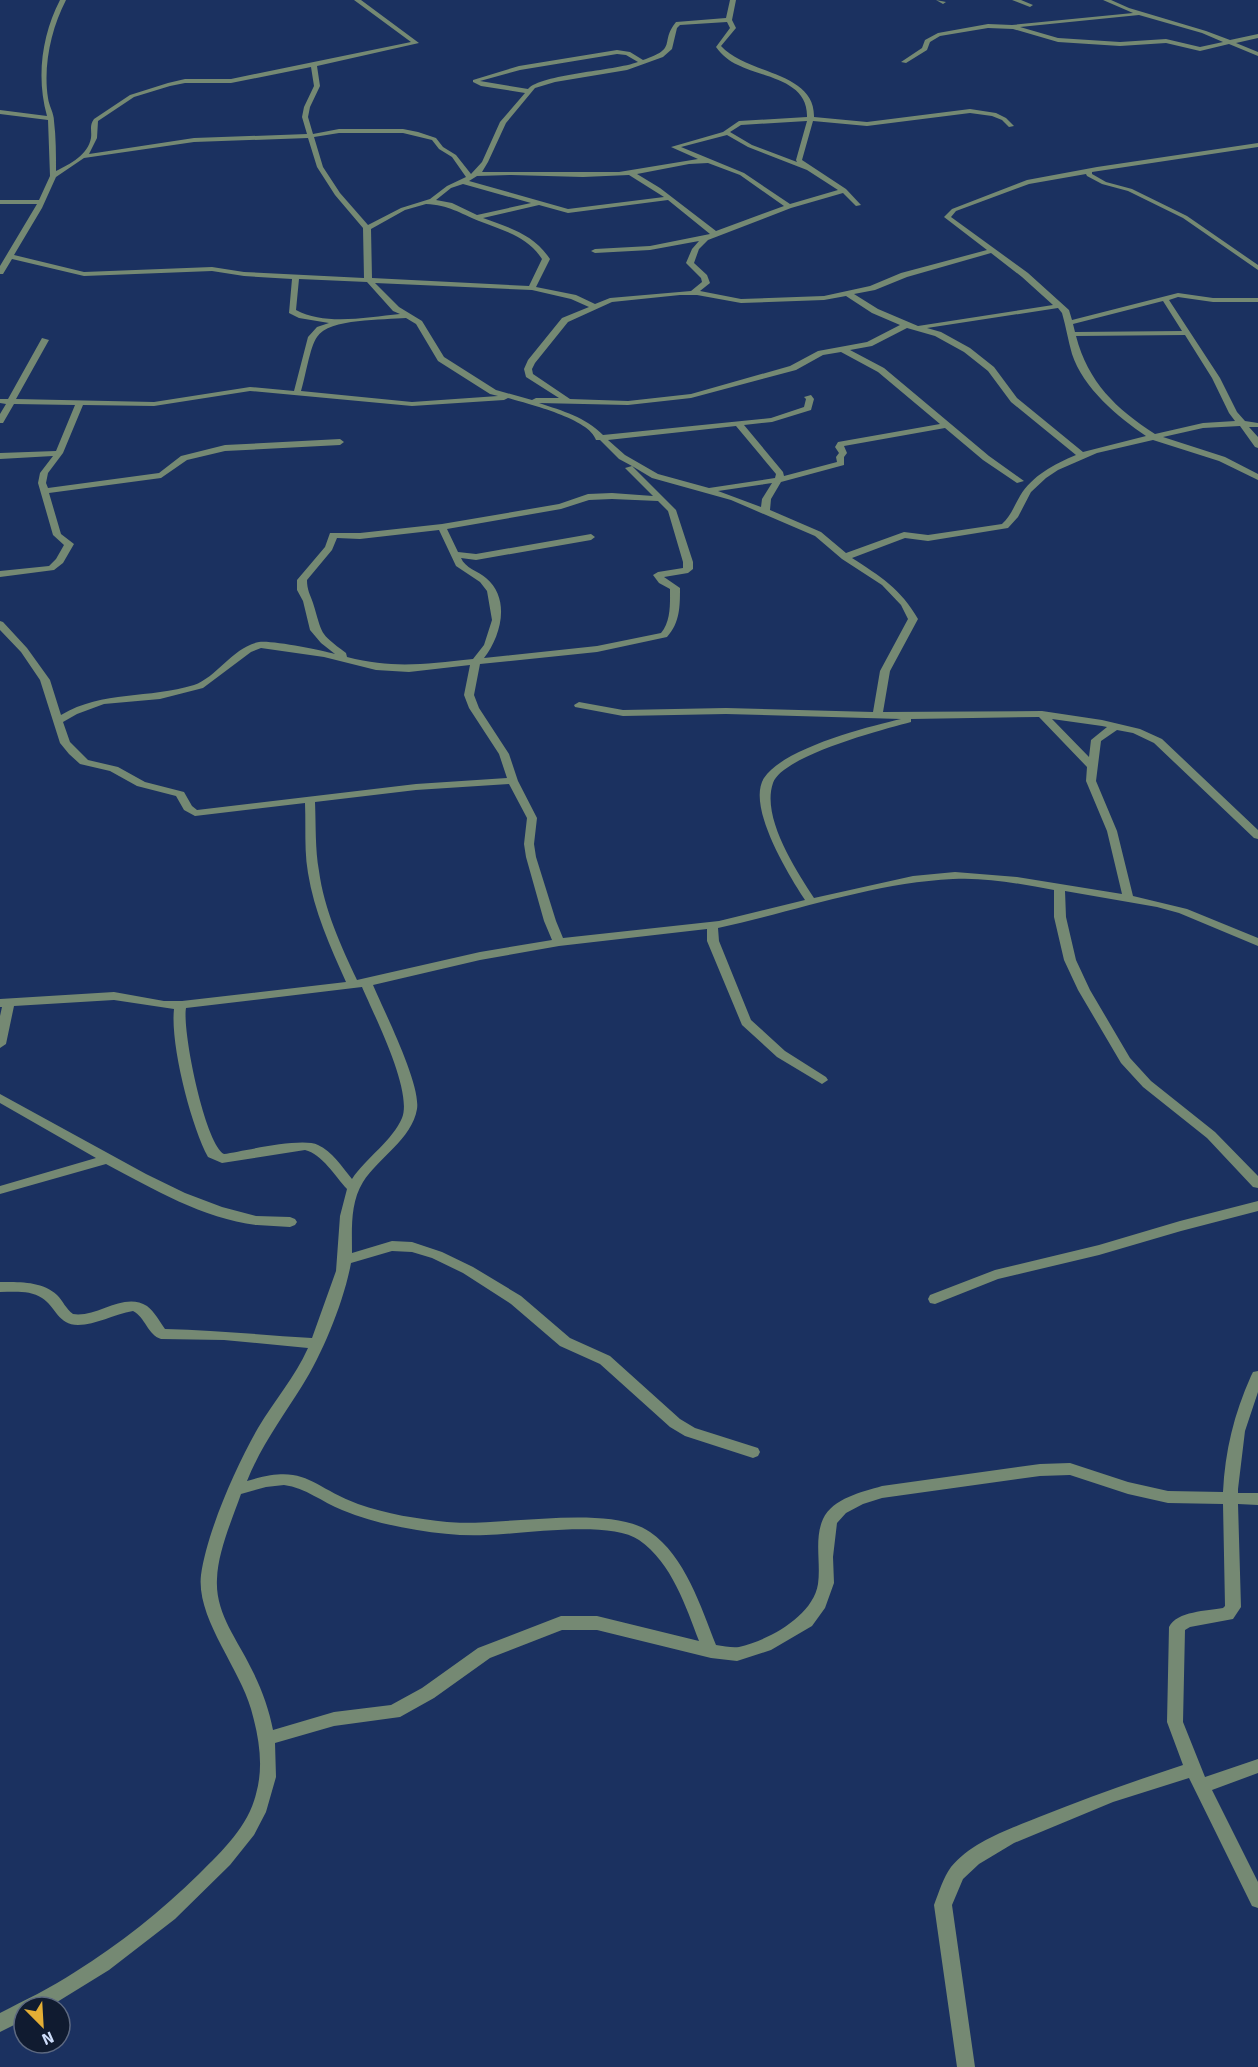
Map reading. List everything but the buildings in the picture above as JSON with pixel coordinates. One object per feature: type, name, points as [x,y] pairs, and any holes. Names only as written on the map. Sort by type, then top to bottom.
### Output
[{"type":"street","points":[[0,272],[42,202],[53,176],[51,118],[45,98],[45,62],[53,19],[63,0]]},
{"type":"street","points":[[53,176],[80,158],[91,147],[94,136],[93,126],[96,120],[132,96],[182,82],[231,81],[416,42],[357,0]]},
{"type":"street","points":[[733,0],[729,20],[733,28],[718,46],[723,54],[736,63],[788,81],[809,101],[812,114],[799,160],[807,168]]},
{"type":"street","points":[[1015,0],[1030,5]]},
{"type":"street","points":[[1106,0],[1143,14],[1204,32],[1258,54]]},
{"type":"street","points":[[904,62],[923,50],[927,41],[937,36],[980,26],[1009,27],[1143,14]]},
{"type":"street","points":[[472,176],[485,162],[503,122],[517,108],[527,92],[544,82],[620,70],[643,63],[668,51],[676,24],[729,20]]},
{"type":"street","points":[[1009,27],[1066,40],[1120,44],[1166,41],[1203,49],[1258,36]]},
{"type":"street","points":[[527,92],[475,81],[519,68],[617,52],[628,53],[643,63]]},
{"type":"street","points":[[314,65],[317,86],[307,105],[305,117],[326,177],[353,214],[367,228],[368,279],[394,306],[419,323],[441,359],[495,394],[537,404],[577,419],[588,425],[599,438],[622,457],[644,471],[668,481],[734,498],[814,532],[844,557],[885,583],[912,615],[910,628],[885,670],[877,715]]},
{"type":"street","points":[[727,133],[730,128],[743,123],[810,118],[867,124],[975,111],[997,115],[1011,126]]},
{"type":"street","points":[[0,112],[51,118]]},
{"type":"street","points":[[80,158],[185,141],[310,136],[345,131],[416,132],[434,139],[441,148],[452,154],[472,176]]},
{"type":"street","points":[[789,207],[742,174],[674,147],[727,133],[772,156],[807,168],[844,190],[858,205]]},
{"type":"street","points":[[1258,146],[1089,171],[1027,183],[984,197],[949,213],[948,218],[1025,275],[1066,312],[1077,356],[1097,390],[1126,419],[1153,437],[1222,459],[1258,477]]},
{"type":"street","points":[[367,228],[403,209],[425,202],[472,176],[508,172],[561,175],[631,173],[692,161],[711,161]]},
{"type":"street","points":[[1089,171],[1089,175],[1104,183],[1130,190],[1185,217],[1258,268]]},
{"type":"street","points":[[631,173],[670,198],[714,233]]},
{"type":"street","points":[[461,181],[568,211],[670,198]]},
{"type":"street","points":[[594,251],[650,248],[705,238],[789,207],[844,190]]},
{"type":"street","points":[[0,202],[42,202]]},
{"type":"street","points":[[425,202],[452,205],[518,233],[539,249],[546,261],[532,288]]},
{"type":"street","points":[[476,217],[537,203]]},
{"type":"street","points":[[693,293],[706,283],[704,277],[690,264],[696,249],[705,238]]},
{"type":"street","points":[[569,401],[530,375],[528,369],[557,327],[573,315],[594,306],[624,297],[693,293],[741,301],[817,299],[849,294],[991,251]]},
{"type":"street","points":[[10,256],[84,274],[214,270],[240,274],[532,288],[573,297],[594,306]]},
{"type":"street","points":[[1241,258],[1258,257]]},
{"type":"street","points":[[297,276],[293,290],[292,311],[294,314],[311,318],[346,320],[409,316]]},
{"type":"street","points":[[849,294],[875,311],[906,325],[939,334],[976,356],[991,369],[1014,400],[1081,455]]},
{"type":"street","points":[[1068,323],[1181,295],[1213,300],[1258,300]]},
{"type":"street","points":[[1165,299],[1188,333],[1193,346],[1216,378],[1240,422],[1258,445]]},
{"type":"street","points":[[917,328],[1059,306]]},
{"type":"street","points":[[297,393],[312,337],[320,328],[346,320]]},
{"type":"street","points":[[0,400],[80,403],[172,402],[246,389],[412,404],[509,397],[628,403],[691,396],[793,368],[818,354],[869,345],[906,325]]},
{"type":"street","points":[[1071,334],[1188,333]]},
{"type":"street","points":[[0,421],[45,340]]},
{"type":"street","points":[[842,349],[881,370],[986,458],[1020,481]]},
{"type":"street","points":[[599,438],[772,420],[793,415],[808,408],[810,399],[808,397]]},
{"type":"street","points":[[0,574],[51,568],[58,564],[67,550],[69,544],[57,535],[42,483],[44,473],[59,453],[80,403]]},
{"type":"street","points":[[844,557],[903,535],[928,538],[1005,526],[1012,520],[1019,504],[1033,485],[1055,468],[1081,455],[1203,424],[1240,422],[1258,425]]},
{"type":"street","points":[[738,423],[780,475],[766,497],[766,509]]},
{"type":"street","points":[[706,490],[778,480],[838,465],[841,463],[840,457],[844,452],[839,447],[841,444],[947,425]]},
{"type":"street","points":[[44,491],[161,475],[184,458],[225,448],[340,442]]},
{"type":"street","points":[[0,456],[59,453]]},
{"type":"street","points":[[58,721],[102,701],[160,696],[200,686],[248,650],[258,646],[307,651],[391,669],[426,668],[597,649],[665,634],[669,630],[674,609],[675,588],[662,581],[658,575],[683,572],[688,567],[672,510],[627,466],[622,457]]},
{"type":"street","points":[[352,661],[324,641],[315,630],[301,581],[329,548],[333,535],[360,536],[442,527],[561,506],[588,497],[662,499]]},
{"type":"street","points":[[442,527],[461,567],[487,584],[492,591],[497,620],[489,645],[475,663],[469,695],[471,703],[504,754],[513,782],[532,818],[529,844],[531,856],[550,921],[559,942]]},
{"type":"street","points":[[454,554],[476,557],[591,537]]},
{"type":"street","points":[[0,624],[24,650],[45,680],[65,743],[84,762],[114,769],[141,784],[180,794],[188,808],[195,813],[416,787],[513,782]]},
{"type":"street","points":[[579,705],[623,713],[726,711],[920,716],[1042,714],[1116,726],[1136,731],[1158,741],[1258,836]]},
{"type":"street","points":[[1042,714],[1091,765]]},
{"type":"street","points":[[811,901],[778,844],[767,804],[768,780],[784,765],[806,755],[842,740],[920,716]]},
{"type":"street","points":[[1116,726],[1096,740],[1091,765],[1091,781],[1112,831],[1128,898]]},
{"type":"street","points":[[52,1995],[108,1962],[178,1906],[238,1846],[259,1812],[267,1782],[268,1738],[246,1675],[212,1606],[207,1579],[228,1504],[263,1433],[302,1374],[329,1312],[345,1260],[344,1221],[353,1188],[368,1165],[406,1124],[411,1110],[411,1098],[402,1070],[360,984],[332,937],[320,901],[314,871],[310,798]]},
{"type":"street","points":[[0,1044],[4,1002],[114,996],[164,1005],[182,1005],[360,984],[480,956],[559,942],[712,925],[914,879],[955,875],[994,876],[1169,906],[1258,942]]},
{"type":"street","points":[[1059,886],[1060,917],[1070,960],[1084,990],[1125,1060],[1158,1094],[1211,1135],[1258,1184]]},
{"type":"street","points":[[712,925],[713,941],[746,1022],[781,1054],[822,1080]]},
{"type":"street","points":[[182,1005],[179,1010],[189,1092],[213,1154],[222,1159],[305,1146],[315,1148],[353,1188]]},
{"type":"street","points":[[0,1098],[108,1159],[215,1210],[270,1224],[290,1222]]},
{"type":"street","points":[[0,1190],[108,1159]]},
{"type":"street","points":[[935,1299],[995,1275],[1099,1250],[1258,1206]]},
{"type":"street","points":[[345,1260],[392,1246],[412,1247],[438,1255],[468,1270],[516,1300],[565,1342],[605,1360],[675,1423],[690,1432],[753,1452]]},
{"type":"street","points":[[0,1287],[30,1287],[42,1290],[60,1306],[63,1315],[71,1319],[83,1319],[134,1306],[144,1311],[161,1334],[224,1335],[315,1343]]},
{"type":"street","points":[[1258,1376],[1251,1389],[1236,1439],[1230,1499],[1231,1611],[1221,1617],[1182,1623],[1176,1630],[1175,1722],[1201,1786],[1258,1900]]},
{"type":"street","points":[[268,1738],[334,1719],[394,1712],[428,1693],[484,1653],[561,1623],[597,1623],[711,1651],[737,1654],[765,1645],[806,1621],[820,1603],[826,1583],[825,1557],[830,1521],[841,1509],[858,1499],[874,1494],[1040,1470],[1070,1469],[1152,1495],[1190,1499],[1258,1499]]},
{"type":"street","points":[[235,1490],[285,1479],[304,1484],[354,1509],[414,1523],[449,1528],[487,1530],[570,1522],[630,1528],[655,1546],[669,1562],[686,1588],[711,1651]]},
{"type":"street","points":[[1201,1786],[1258,1766]]},
{"type":"street","points":[[966,2067],[943,1905],[957,1873],[973,1858],[1008,1838],[1110,1796],[1193,1768]]}]
